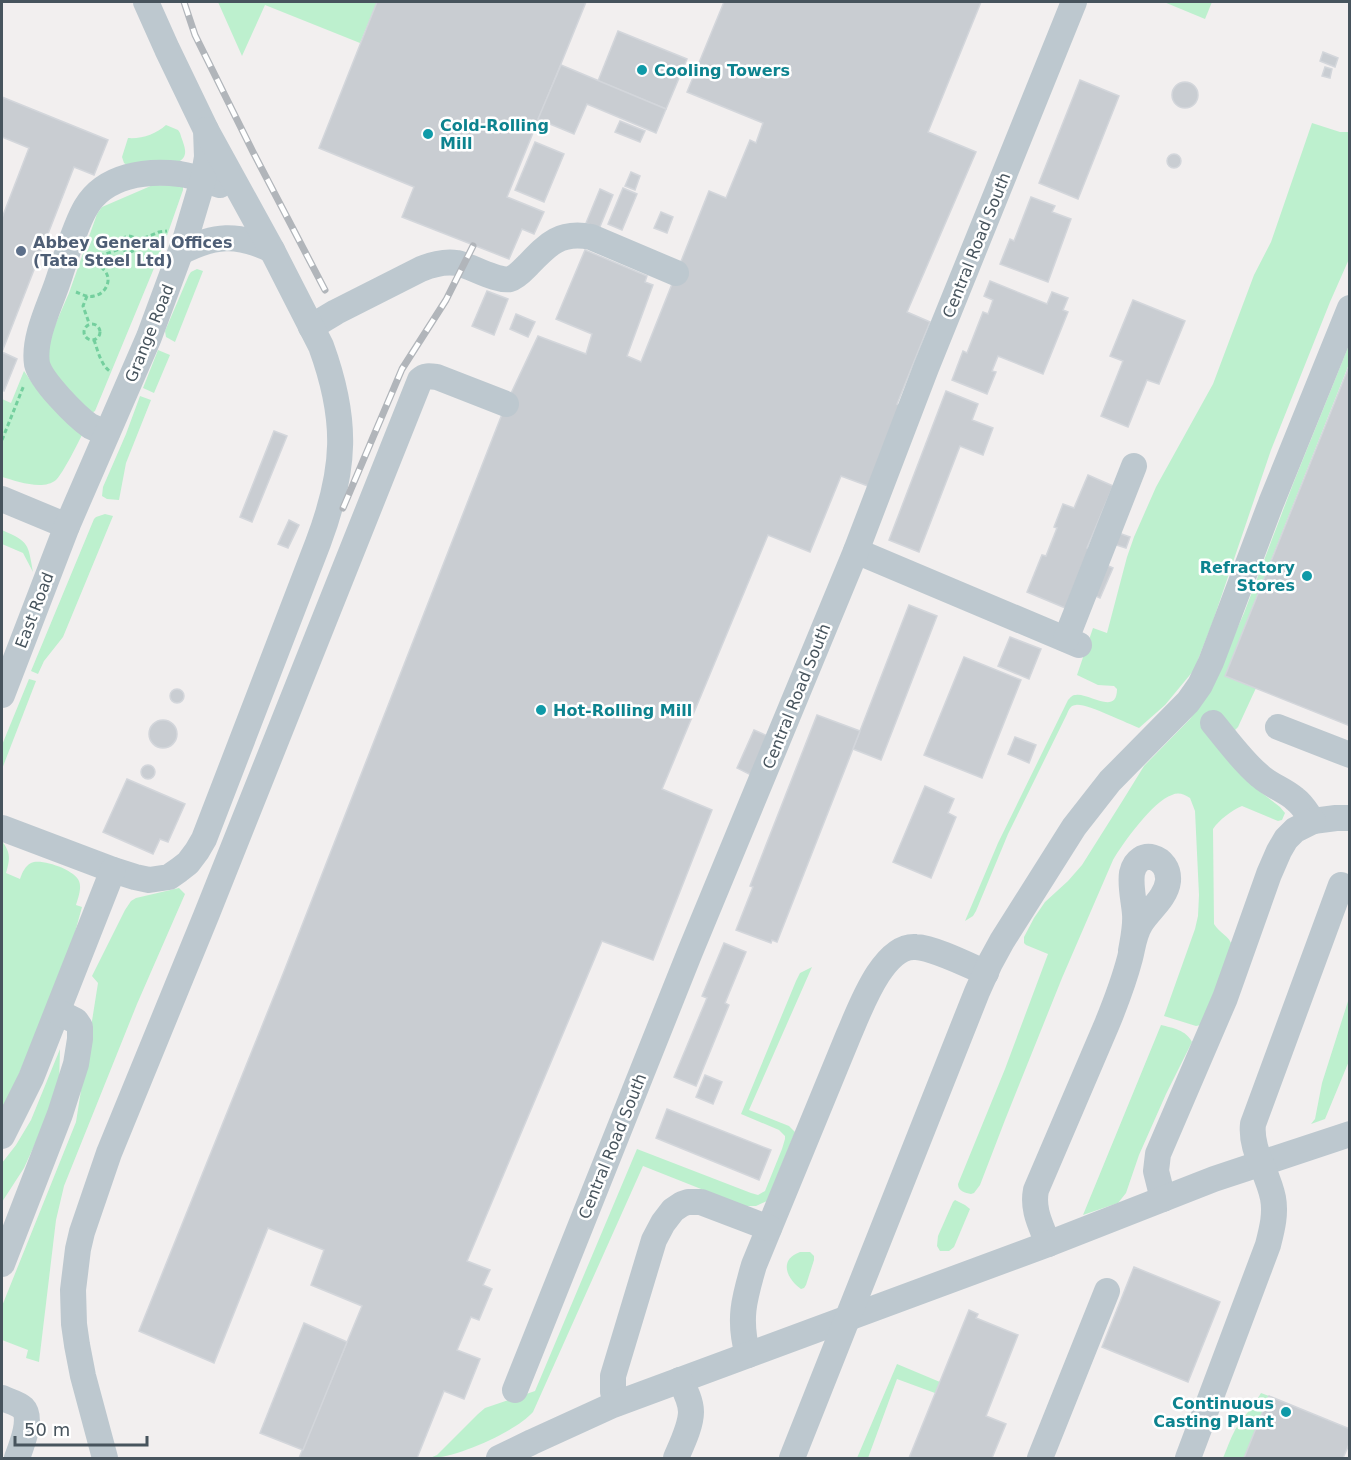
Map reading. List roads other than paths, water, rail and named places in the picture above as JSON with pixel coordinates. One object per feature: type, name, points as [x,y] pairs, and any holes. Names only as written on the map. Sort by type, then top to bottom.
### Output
[{"type":"lane","name":"Grange Road","points":[[67,526],[149,337],[178,243],[203,180],[207,157],[206,130],[146,2]]},
{"type":"lane","name":"Central Road South","points":[[515,1389],[685,963],[856,550],[926,368],[1074,2]]},
{"type":"lane","points":[[2,828],[142,879],[169,877],[188,863],[198,850],[208,829],[324,529],[338,477],[341,454],[340,417],[334,389],[321,346],[272,250],[206,130]]},
{"type":"lane","points":[[107,433],[92,427],[81,419],[48,384],[40,371],[37,355],[40,331],[81,218],[93,196],[116,180],[136,175],[169,173],[182,174],[240,192]]},
{"type":"lane","points":[[311,327],[345,307],[421,269],[440,263],[460,264],[498,278],[512,278],[547,246],[568,236],[591,237],[676,273]]},
{"type":"lane","points":[[178,243],[228,237],[248,240],[272,250]]},
{"type":"lane","points":[[792,1458],[986,972],[1002,941],[1051,862],[1084,814],[1121,769],[1188,702],[1200,685],[1350,308]]},
{"type":"lane","points":[[105,1458],[90,1405],[77,1345],[73,1290],[82,1232],[108,1153],[420,380],[423,377],[437,377],[506,404]]},
{"type":"lane","points":[[856,550],[1072,642],[1134,466]]},
{"type":"lane","points":[[2,499],[67,526]]},
{"type":"lane","name":"East Road","points":[[2,695],[67,526]]},
{"type":"lane","points":[[1213,723],[1250,767],[1268,783],[1294,798],[1302,805],[1312,821]]},
{"type":"lane","points":[[1278,727],[1350,755]]},
{"type":"lane","points":[[1163,1199],[1157,1177],[1158,1154],[1220,1009],[1279,851],[1291,834],[1312,821],[1350,818]]},
{"type":"lane","points":[[2,1136],[31,1078],[113,870]]},
{"type":"lane","points":[[1188,1458],[1268,1245],[1272,1228],[1274,1210],[1272,1196],[1252,1137],[1255,1117],[1341,885]]},
{"type":"lane","points":[[748,1355],[742,1319],[745,1295],[754,1265],[849,1034],[880,971],[886,962],[900,950],[916,946],[986,972]]},
{"type":"lane","points":[[1048,1244],[1035,1209],[1036,1190],[1107,1024],[1131,951]]},
{"type":"lane","points":[[3,1254],[60,1114],[76,1064],[80,1027],[76,1021],[58,1012]]},
{"type":"lane","points":[[499,1458],[617,1403],[1048,1244],[1214,1179],[1350,1134]]},
{"type":"lane","points":[[617,1403],[613,1392],[613,1376],[654,1240],[668,1215],[682,1204],[694,1201],[769,1228]]},
{"type":"lane","points":[[1040,1458],[1107,1291]]},
{"type":"lane","points":[[676,1458],[691,1412],[680,1380]]},
{"type":"lane","points":[[2,1398],[20,1406],[25,1410],[27,1417],[17,1458]]},
{"type":"railway","points":[[184,2],[195,35],[325,290]]},
{"type":"railway","points":[[343,508],[402,369],[446,300],[473,246]]},
{"type":"place","name":"Cooling Towers","points":[[642,70]]},
{"type":"place","name":"Cold-Rolling Mill","points":[[428,134]]},
{"type":"place","name":"Abbey General Offices (Tata Steel Ltd)","points":[[21,251]]},
{"type":"place","name":"Refractory Stores","points":[[1307,576]]},
{"type":"place","name":"Hot-Rolling Mill","points":[[541,710]]},
{"type":"place","name":"Continuous Casting Plant","points":[[1286,1412]]}]
